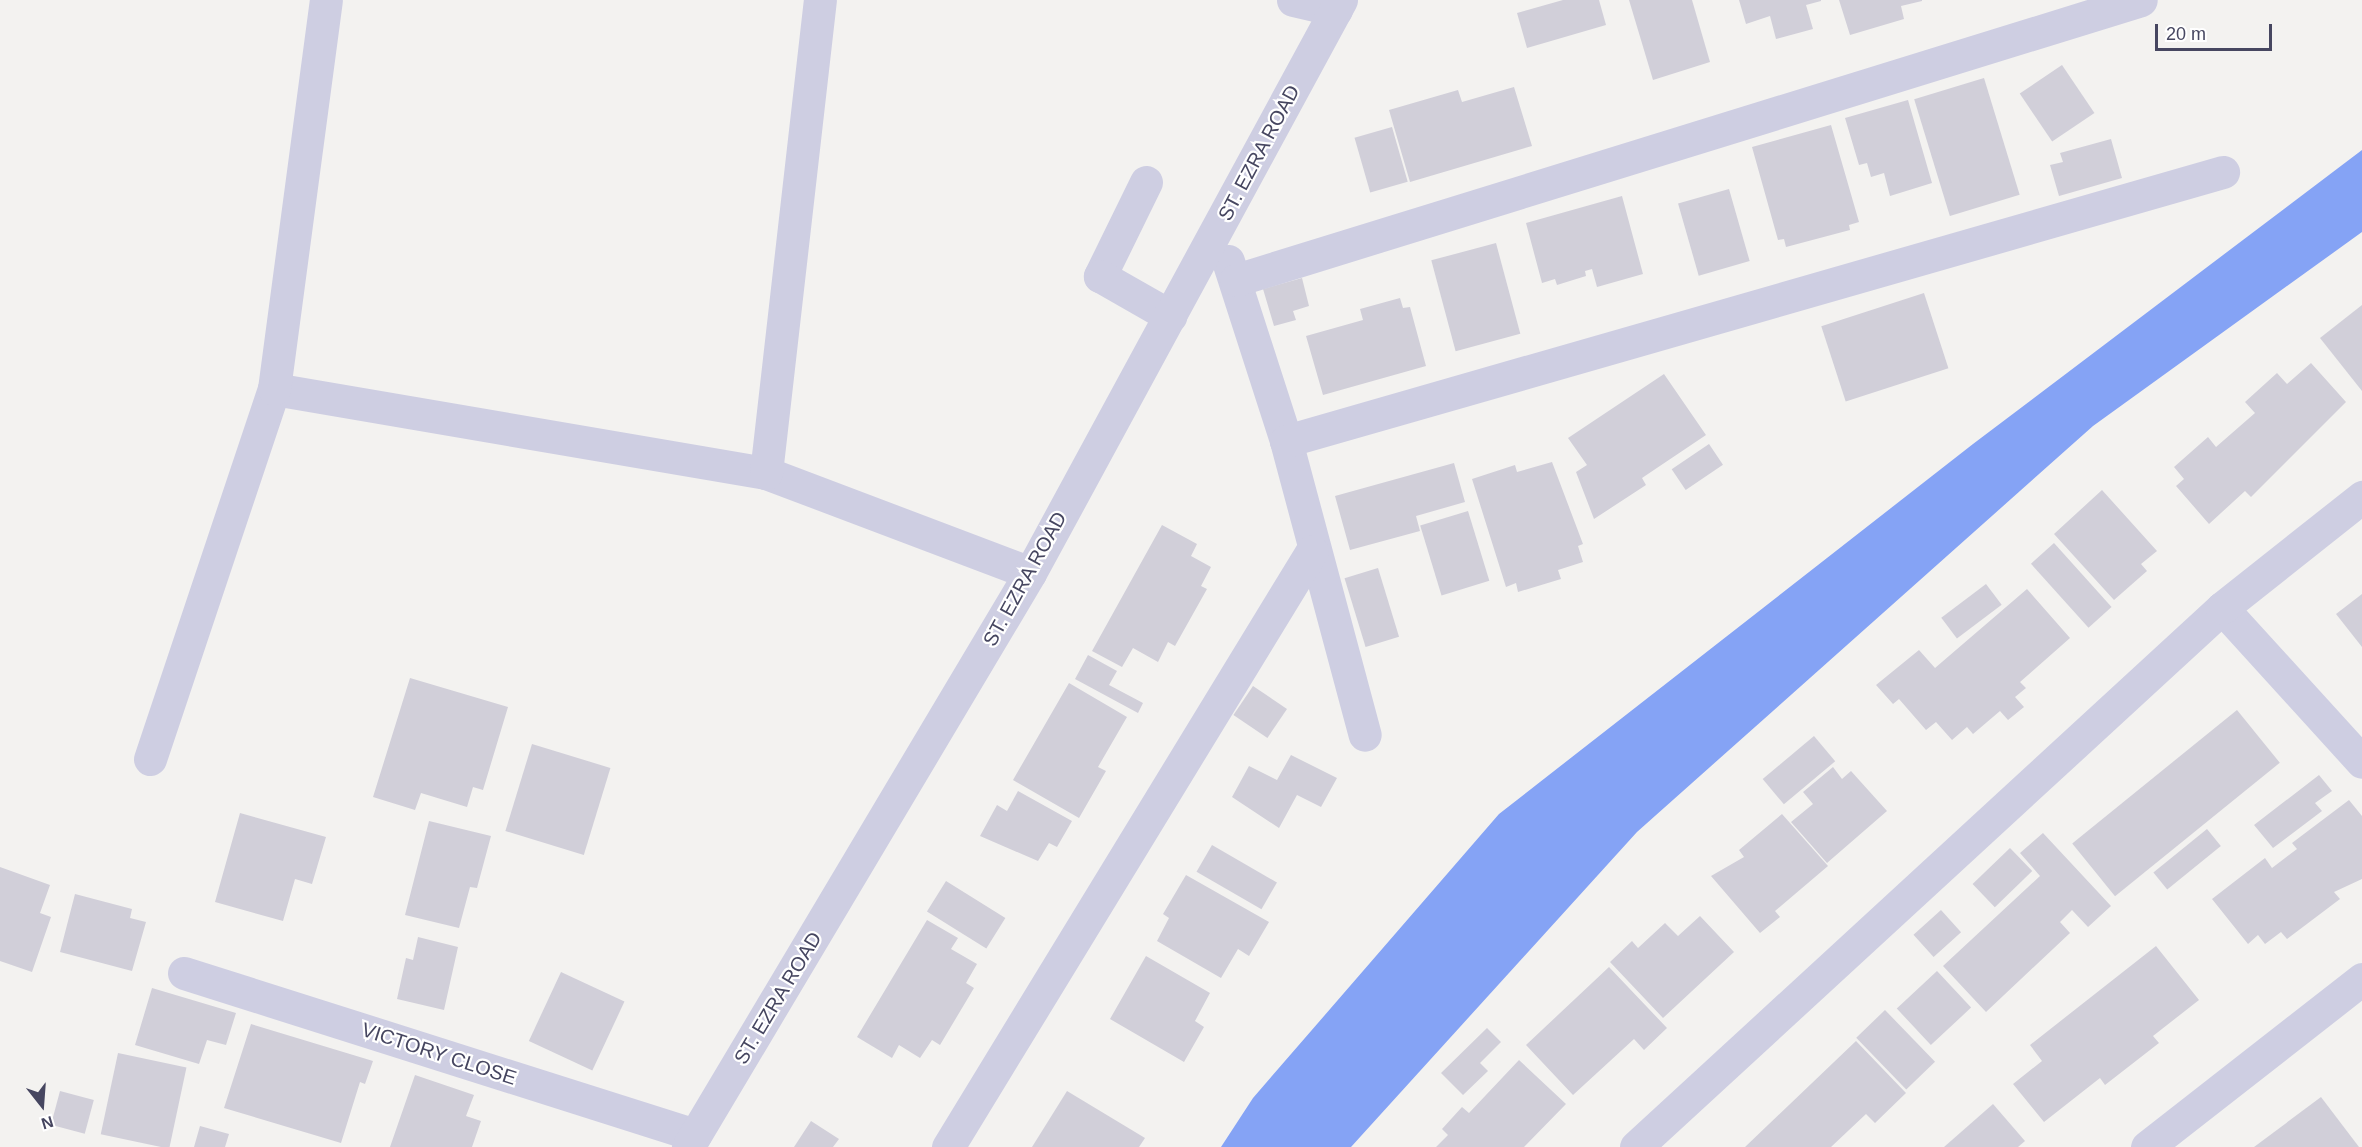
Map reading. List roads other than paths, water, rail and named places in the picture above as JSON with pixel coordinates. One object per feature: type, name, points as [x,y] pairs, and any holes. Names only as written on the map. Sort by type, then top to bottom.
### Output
[{"type":"street","points":[[150,759],[274,389],[326,0]]},
{"type":"street","points":[[766,473],[820,0]]},
{"type":"street","points":[[1293,0],[1338,5]]},
{"type":"street","points":[[1236,280],[2141,0]]},
{"type":"street","name":"ST. EZRA ROAD","points":[[692,1141],[1030,573],[1338,5]]},
{"type":"street","points":[[1286,441],[2223,172]]},
{"type":"street","points":[[1146,182],[1100,276],[1170,316]]},
{"type":"street","points":[[1217,231],[1236,280],[1286,441],[1312,551],[1365,735]]},
{"type":"street","points":[[274,389],[766,473],[1030,573]]},
{"type":"street","points":[[1636,1147],[2222,608],[2362,496]]},
{"type":"street","points":[[948,1147],[1312,551]]},
{"type":"street","points":[[2222,608],[2362,762]]},
{"type":"street","name":"VICTORY CLOSE","points":[[184,973],[692,1141]]},
{"type":"street","points":[[2146,1147],[2362,979]]},
{"type":"water","points":[[2362,150],[2362,232],[2093,426],[1637,832],[1351,1147],[1221,1147],[1253,1098],[1499,814],[1973,444]]}]
